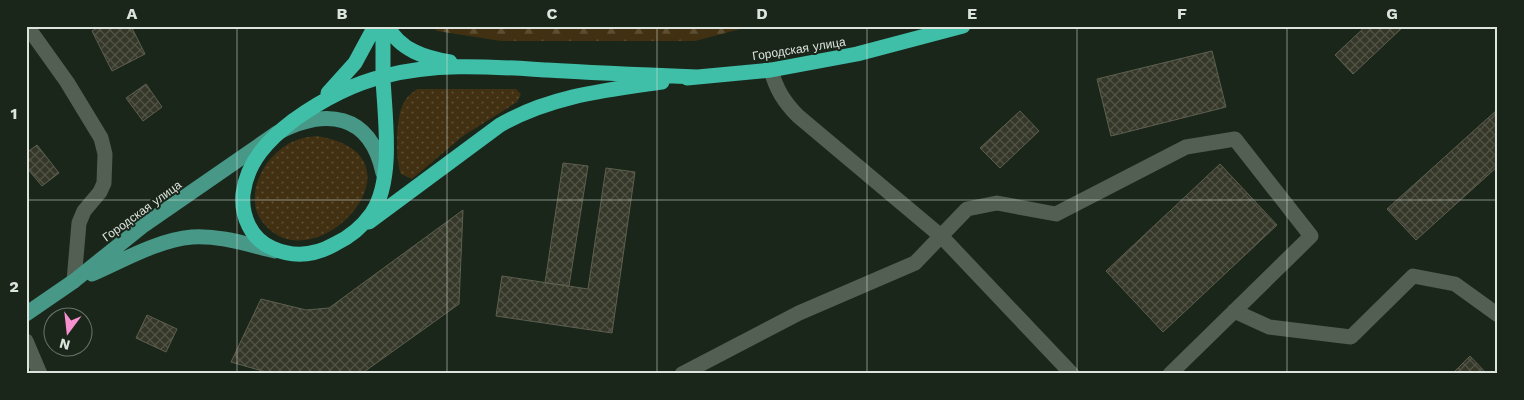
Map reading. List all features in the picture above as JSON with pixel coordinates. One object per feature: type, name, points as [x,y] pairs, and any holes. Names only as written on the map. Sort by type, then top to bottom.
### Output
[{"type":"highway","points":[[318,103],[355,63],[375,26]]},
{"type":"highway","points":[[358,230],[372,212],[380,196],[384,176],[386,150],[383,26]]},
{"type":"highway","points":[[388,26],[402,45],[416,53],[434,59],[494,67]]},
{"type":"highway","name":"Городская улица","points":[[697,77],[771,70],[857,54],[963,26]]},
{"type":"highway","points":[[494,67],[697,77],[580,95],[523,112],[500,125],[358,230],[324,251],[309,255],[284,253],[266,245],[247,224],[243,210],[246,180],[252,164],[277,133],[318,103],[338,92],[383,76],[432,69],[494,67]]},
{"type":"main road","points":[[277,133],[298,122],[319,117],[338,120],[355,126],[369,139],[379,154],[384,176]]},
{"type":"main road","name":"Городская улица","points":[[26,314],[74,281],[144,225],[277,133]]},
{"type":"main road","points":[[74,281],[174,240],[194,237],[214,238],[284,253]]},
{"type":"lane","points":[[27,26],[68,82],[101,138],[105,154],[104,183],[100,192],[84,211],[79,223],[74,281]]},
{"type":"lane","points":[[771,70],[775,86],[784,101],[798,116],[942,237],[1072,374]]},
{"type":"lane","points":[[682,374],[799,313],[915,263],[967,209],[997,202],[1056,214],[1186,147],[1235,139],[1311,236],[1170,374]]},
{"type":"lane","points":[[1234,311],[1269,327],[1351,337],[1413,276],[1455,284],[1498,315]]},
{"type":"lane","points":[[26,341],[40,374]]},
{"type":"green space","points":[[432,26],[752,26],[695,41],[501,41],[437,31]]},
{"type":"green space","points":[[417,89],[516,89],[521,94],[517,102],[463,136],[412,179],[401,174],[399,168],[397,150],[398,128],[403,104],[407,97]]},
{"type":"green space","points":[[317,136],[351,148],[366,166],[366,189],[354,210],[335,228],[311,239],[286,239],[264,224],[258,214],[255,204],[255,193],[258,182],[262,171],[276,153],[293,142]]},
{"type":"building","points":[[101,26],[131,26],[145,54],[112,71],[92,31]]},
{"type":"building","points":[[1366,26],[1404,26],[1353,74],[1335,55]]},
{"type":"building","points":[[1212,51],[1226,107],[1111,136],[1097,79]]},
{"type":"building","points":[[146,84],[162,107],[143,121],[126,98]]},
{"type":"building","points":[[1498,109],[1498,166],[1416,240],[1387,209]]},
{"type":"building","points":[[1020,111],[1039,131],[1000,168],[980,148]]},
{"type":"building","points":[[37,145],[59,173],[42,186],[26,167],[26,153]]},
{"type":"building","points":[[563,163],[588,166],[569,286],[545,283]]},
{"type":"building","points":[[1220,164],[1277,225],[1163,332],[1106,271]]},
{"type":"building","points":[[606,168],[635,172],[612,333],[496,316],[502,276],[588,289]]},
{"type":"building","points":[[463,210],[459,304],[361,374],[273,374],[231,362],[261,299],[306,310],[329,308]]},
{"type":"building","points":[[147,315],[177,329],[166,352],[136,338]]},
{"type":"building","points":[[1470,356],[1487,374],[1452,374]]}]
